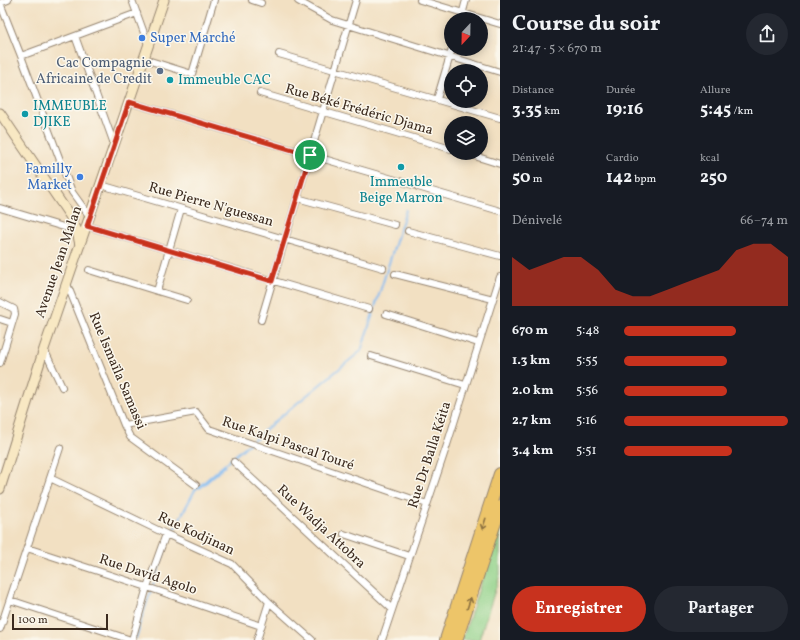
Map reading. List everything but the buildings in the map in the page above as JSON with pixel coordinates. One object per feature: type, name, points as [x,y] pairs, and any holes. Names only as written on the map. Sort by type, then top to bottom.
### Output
[{"type":"highway","points":[[446,640],[500,474]]},
{"type":"highway","points":[[456,640],[500,507]]},
{"type":"main road","name":"Avenue Jean Malan","points":[[0,489],[44,349],[164,0]]},
{"type":"main road","points":[[0,113],[70,216],[77,231],[80,245]]},
{"type":"street","points":[[8,0],[0,3],[22,56],[72,192],[90,217]]},
{"type":"street","points":[[132,0],[148,44]]},
{"type":"street","points":[[144,58],[192,74],[214,0]]},
{"type":"street","points":[[252,0],[261,3]]},
{"type":"street","points":[[298,0],[332,20],[500,72]]},
{"type":"street","points":[[260,320],[356,0]]},
{"type":"street","points":[[420,0],[451,12]]},
{"type":"street","points":[[462,12],[466,0]]},
{"type":"street","points":[[22,56],[137,13]]},
{"type":"street","points":[[488,22],[500,24]]},
{"type":"street","points":[[75,36],[115,145]]},
{"type":"street","points":[[279,54],[500,118]]},
{"type":"street","points":[[437,99],[450,57]]},
{"type":"street","name":"Rue Béké Frédéric Djama","points":[[260,93],[323,113],[444,147]]},
{"type":"street","points":[[129,102],[500,211]]},
{"type":"street","points":[[487,160],[500,164]]},
{"type":"street","name":"Rue Pierre N'guessan","points":[[101,185],[383,268]]},
{"type":"street","points":[[297,198],[395,225]]},
{"type":"street","points":[[0,208],[77,231]]},
{"type":"street","points":[[157,292],[181,209]]},
{"type":"street","points":[[87,226],[369,308]]},
{"type":"street","points":[[408,231],[500,256]]},
{"type":"street","points":[[89,270],[157,292],[188,300]]},
{"type":"street","points":[[395,274],[493,299]]},
{"type":"street","name":"Rue Dr Balla Kéita","points":[[382,640],[500,277]]},
{"type":"street","name":"Rue Ismaïla Samassi","points":[[67,284],[130,437],[196,485]]},
{"type":"street","points":[[0,302],[14,309],[15,314],[0,363]]},
{"type":"street","points":[[386,314],[478,343]]},
{"type":"street","points":[[0,318],[12,323]]},
{"type":"street","points":[[44,349],[62,387]]},
{"type":"street","points":[[371,356],[465,386]]},
{"type":"street","name":"Rue Kalpi Pascal Touré","points":[[124,425],[196,412],[209,430],[427,504]]},
{"type":"street","points":[[0,629],[60,448]]},
{"type":"street","name":"Rue Wadja Attobra","points":[[234,462],[392,609]]},
{"type":"street","name":"Rue Kodjinan","points":[[50,478],[232,564],[270,602],[312,640]]},
{"type":"street","points":[[10,600],[131,640],[147,587],[166,534]]},
{"type":"street","points":[[344,534],[409,556]]},
{"type":"street","name":"Rue David Agolo","points":[[27,548],[261,626]]},
{"type":"street","points":[[257,640],[270,602]]},
{"type":"green space","points":[[500,525],[500,575],[479,640],[462,640]]},
{"type":"waterway","points":[[138,629],[168,541],[195,490],[273,423],[361,351],[406,210]]},
{"type":"waterway","points":[[257,439],[264,433]]},
{"type":"waterway","points":[[200,488],[225,466]]},
{"type":"waterway","points":[[136,638],[139,629]]},
{"type":"place","name":"Super Marché","points":[[142,38]]},
{"type":"place","name":"Cac Compagnie Africaine de Credit","points":[[160,71]]},
{"type":"place","name":"Immeuble CAC","points":[[170,80]]},
{"type":"place","name":"IMMEUBLE DJIKE","points":[[25,114]]},
{"type":"place","name":"Immeuble Beige Marron","points":[[401,167]]},
{"type":"place","name":"Familly Market","points":[[80,177]]},
{"type":"route","points":[[129,102],[310,155],[272,281],[87,226],[129,102]]}]
